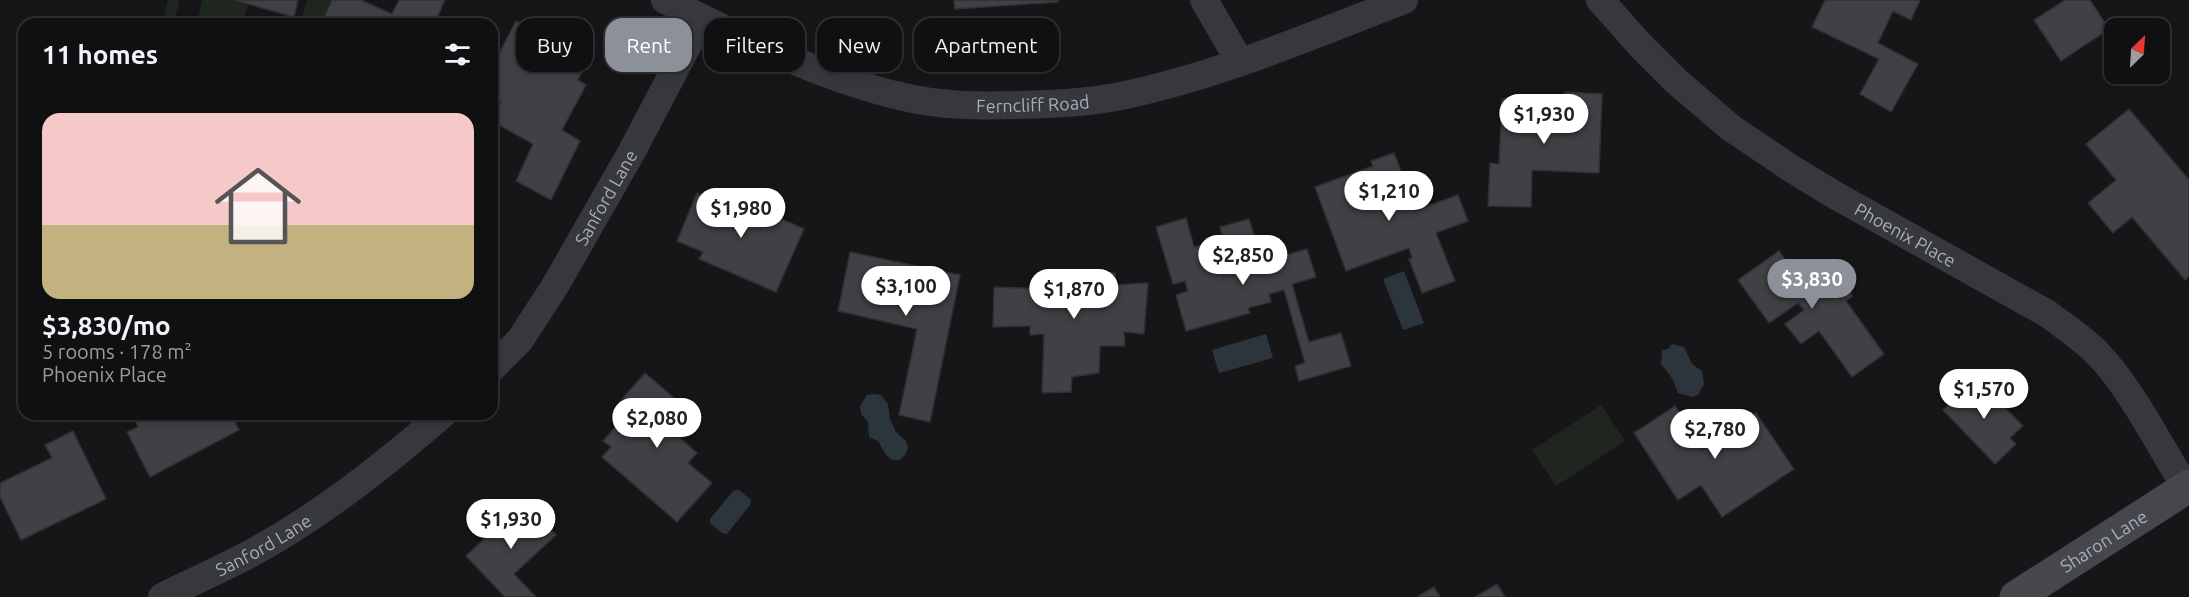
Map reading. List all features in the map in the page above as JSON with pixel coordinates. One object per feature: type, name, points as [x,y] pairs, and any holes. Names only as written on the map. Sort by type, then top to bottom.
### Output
[{"type":"main road","name":"Sharon Lane","points":[[2016,597],[2188,487]]},
{"type":"street","name":"Ferncliff Road","points":[[665,0],[823,73],[905,97],[970,106],[1046,105],[1109,98],[1175,83],[1240,62],[1404,0]]},
{"type":"street","points":[[1204,0],[1240,62]]},
{"type":"street","name":"Phoenix Place","points":[[1600,0],[1669,74],[1731,128],[1792,170],[2048,314],[2076,334],[2098,353],[2116,374],[2188,487]]},
{"type":"street","name":"Sanford Lane","points":[[498,362],[520,340],[555,286],[631,153],[702,18]]},
{"type":"street","name":"Sanford Lane","points":[[162,597],[249,554],[314,515],[385,465],[436,420]]},
{"type":"shaded area","points":[[168,0],[179,0],[175,18],[164,18]]},
{"type":"shaded area","points":[[202,0],[234,0],[248,4],[244,18],[198,18]]},
{"type":"shaded area","points":[[307,0],[332,0],[324,18],[302,18]]},
{"type":"shaded area","points":[[1404,271],[1424,323],[1403,330],[1383,279]]},
{"type":"shaded area","points":[[1266,334],[1273,358],[1219,373],[1212,350]]},
{"type":"shaded area","points":[[1672,344],[1684,347],[1692,364],[1702,371],[1704,384],[1698,395],[1692,397],[1678,393],[1672,378],[1661,364],[1662,350],[1668,349]]},
{"type":"shaded area","points":[[867,395],[881,395],[888,404],[890,419],[896,432],[906,441],[908,448],[900,460],[892,460],[886,455],[878,441],[869,437],[868,422],[861,414],[860,406]]},
{"type":"shaded area","points":[[1601,405],[1625,441],[1556,486],[1532,450]]},
{"type":"shaded area","points":[[734,490],[739,490],[751,500],[750,505],[727,534],[722,533],[710,523],[710,519]]},
{"type":"building","points":[[234,0],[298,0],[294,17]]},
{"type":"building","points":[[332,0],[361,0],[392,14],[399,0],[445,0],[437,18],[324,18]]},
{"type":"building","points":[[954,0],[1058,0],[1058,2],[955,9]]},
{"type":"building","points":[[1825,0],[1920,0],[1911,20],[1893,11],[1878,43],[1918,64],[1891,112],[1860,94],[1879,59],[1812,27]]},
{"type":"building","points":[[2065,0],[2090,0],[2104,21],[2104,32],[2061,61],[2034,20]]},
{"type":"building","points":[[516,21],[516,72],[582,72],[578,80],[586,85],[562,130],[580,141],[551,200],[516,181],[533,144],[498,124],[498,108],[501,102],[498,101],[498,56]]},
{"type":"building","points":[[1565,92],[1602,94],[1599,173],[1532,170],[1531,207],[1488,206],[1490,163],[1499,164],[1502,99],[1528,100],[1528,110],[1564,112]]},
{"type":"building","points":[[2129,109],[2189,180],[2189,276],[2185,280],[2132,217],[2113,233],[2088,203],[2116,180],[2086,144]]},
{"type":"building","points":[[1394,153],[1416,210],[1458,195],[1468,221],[1436,233],[1455,281],[1422,293],[1409,259],[1412,258],[1409,248],[1346,271],[1315,187],[1373,166],[1371,161]]},
{"type":"building","points":[[697,193],[723,204],[727,195],[804,229],[776,292],[699,259],[703,252],[677,241]]},
{"type":"building","points":[[1186,218],[1194,247],[1223,238],[1220,227],[1249,219],[1262,262],[1307,249],[1316,277],[1292,284],[1309,342],[1341,333],[1351,366],[1299,381],[1295,366],[1305,363],[1284,290],[1269,294],[1271,302],[1248,308],[1250,313],[1186,331],[1176,295],[1188,291],[1185,281],[1173,284],[1156,227]]},
{"type":"building","points":[[1779,251],[1793,270],[1804,263],[1824,290],[1841,278],[1853,296],[1846,301],[1884,354],[1852,377],[1819,331],[1801,344],[1785,324],[1804,310],[1798,303],[1769,323],[1738,280]]},
{"type":"building","points":[[850,252],[960,275],[930,422],[899,415],[917,329],[838,311]]},
{"type":"building","points":[[1044,273],[1115,273],[1115,285],[1148,283],[1144,334],[1124,332],[1125,346],[1100,346],[1099,373],[1072,377],[1071,392],[1042,393],[1044,334],[1030,335],[1030,326],[993,327],[994,287],[1045,289]]},
{"type":"building","points":[[645,373],[695,416],[678,436],[697,453],[688,463],[712,483],[677,522],[602,457],[611,447],[603,441],[633,407],[622,399]]},
{"type":"building","points":[[1977,378],[2023,426],[2010,438],[2016,444],[1995,464],[1943,410]]},
{"type":"building","points":[[1675,406],[1703,449],[1756,413],[1794,469],[1722,517],[1701,485],[1678,500],[1634,433]]},
{"type":"building","points":[[135,420],[234,420],[239,430],[150,477],[127,432],[138,427]]},
{"type":"building","points":[[73,431],[106,499],[21,540],[0,497],[0,483],[52,458],[45,445]]},
{"type":"building","points":[[524,501],[556,535],[514,574],[536,597],[505,597],[466,556]]},
{"type":"building","points":[[1497,584],[1505,597],[1475,597]]},
{"type":"building","points":[[1434,587],[1440,597],[1417,597]]}]
